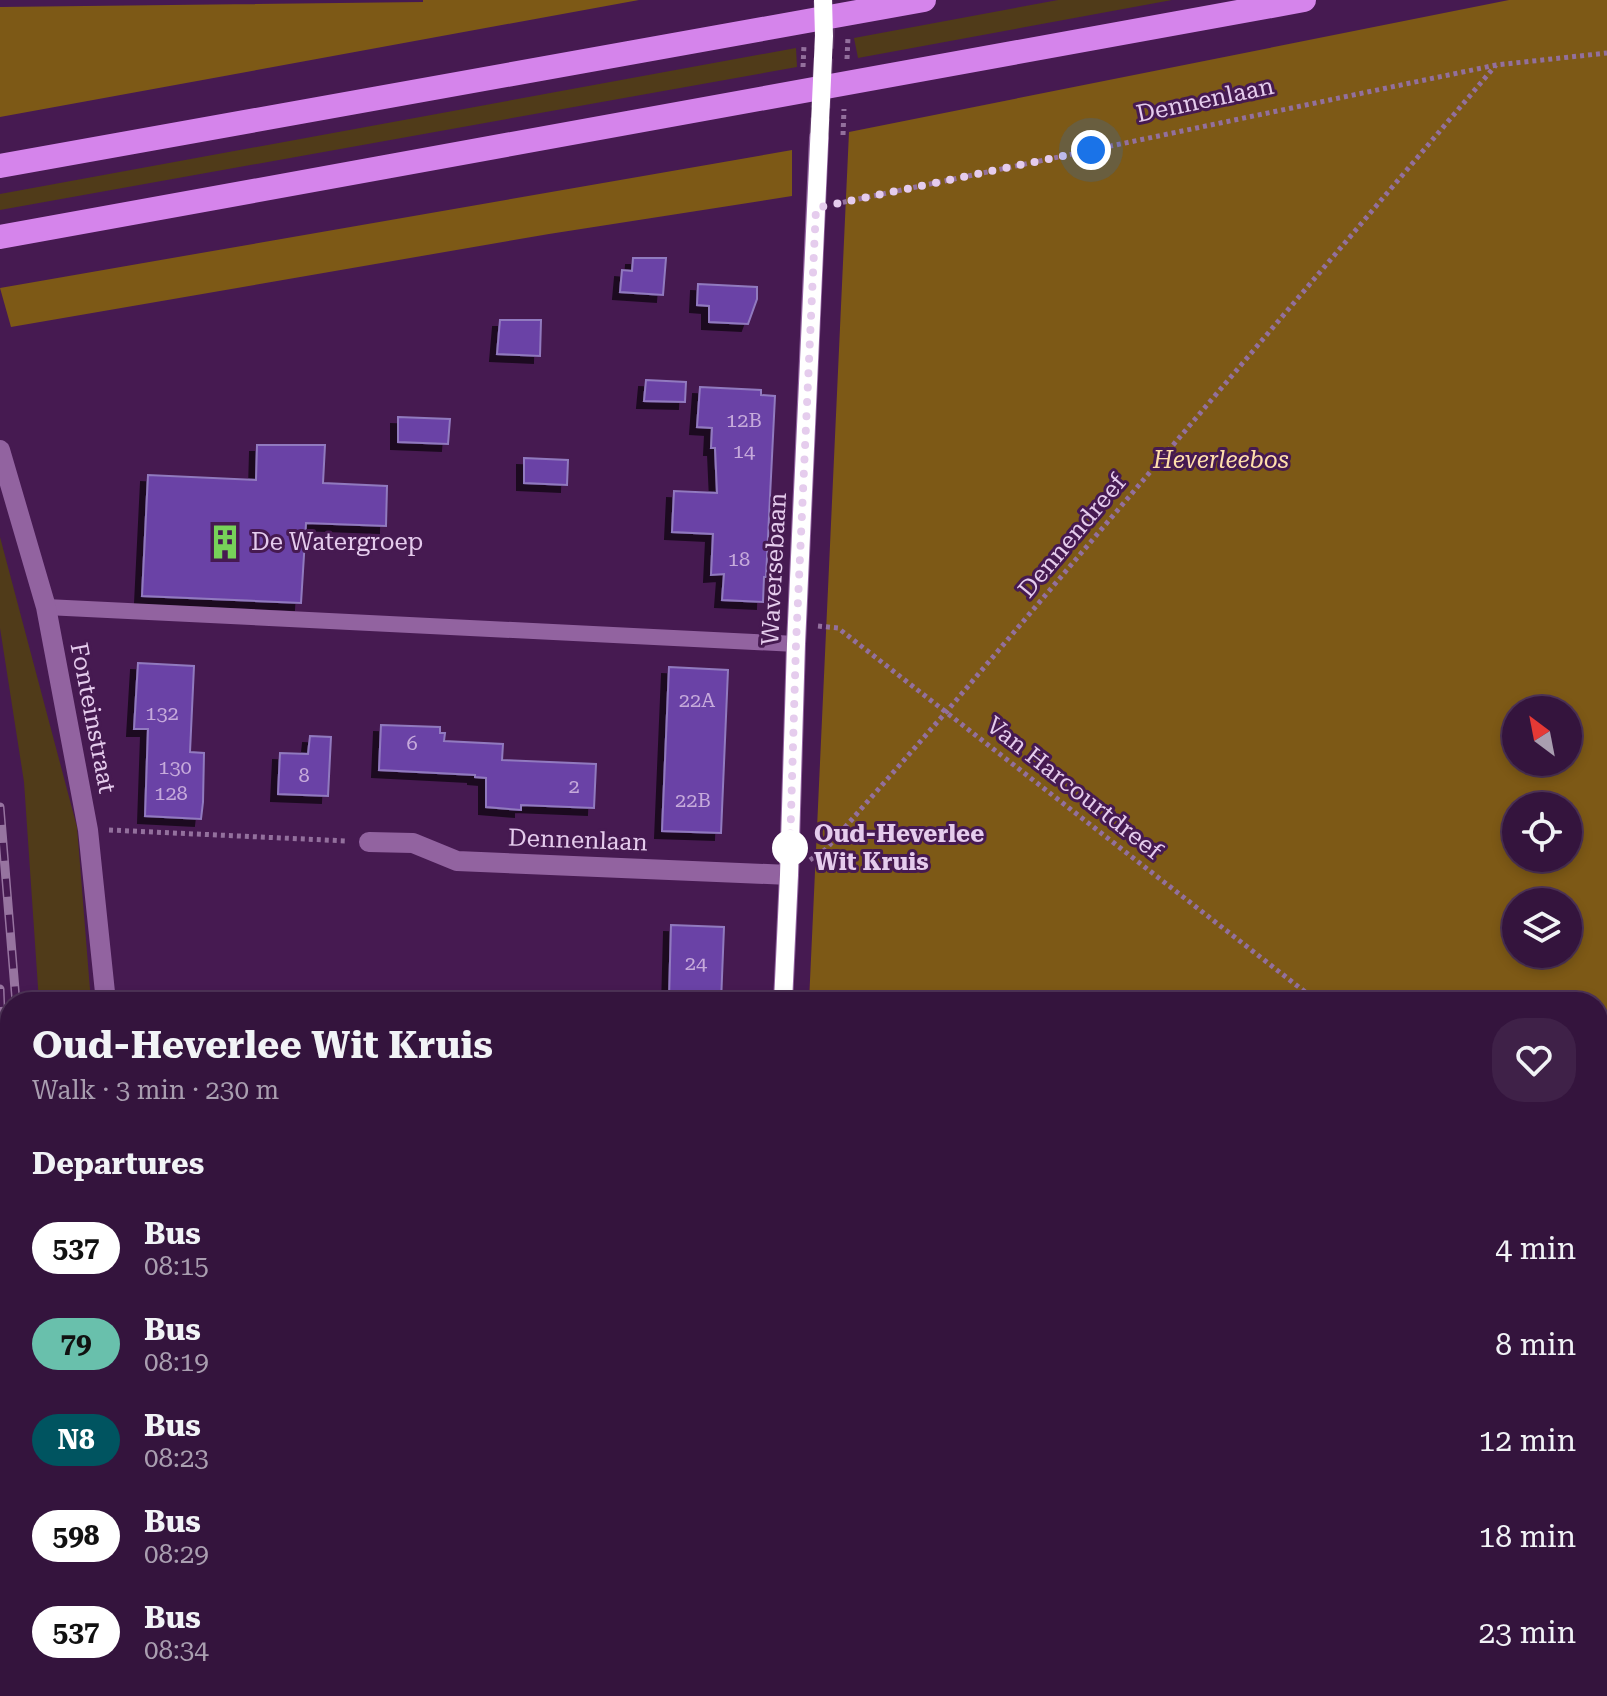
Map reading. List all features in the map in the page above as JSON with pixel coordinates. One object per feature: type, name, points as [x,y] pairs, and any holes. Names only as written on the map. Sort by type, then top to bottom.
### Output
[{"type":"highway","points":[[10,164],[924,0]]},
{"type":"highway","points":[[10,235],[1304,0]]},
{"type":"street","name":"Waversebaan","points":[[783,992],[819,138]]},
{"type":"street","name":"Fonteinstraat","points":[[0,450],[46,607],[88,830],[105,992]]},
{"type":"street","name":"Dennenlaan","points":[[369,842],[413,843],[457,861],[789,875]]},
{"type":"lane","points":[[46,607],[797,634]]},
{"type":"path","name":"Dennenlaan","points":[[816,208],[1496,65],[1607,53]]},
{"type":"path","name":"Dennendreef","points":[[789,875],[826,849],[947,711],[1496,65]]},
{"type":"path","name":"Van Harcourtdreef","points":[[797,634],[838,628],[1305,992]]},
{"type":"path","points":[[88,830],[369,842]]},
{"type":"shaded area","points":[[1058,0],[1172,0],[858,58],[854,38]]},
{"type":"shaded area","points":[[796,48],[797,67],[0,210],[0,194]]},
{"type":"shaded area","points":[[0,537],[77,827],[90,992],[38,992],[24,782],[0,628]]},
{"type":"green space","points":[[639,0],[0,117],[0,7]]},
{"type":"green space","name":"Heverleebos","points":[[1509,0],[1607,0],[1607,992],[809,992],[849,132]]},
{"type":"green space","points":[[792,150],[792,196],[549,234],[11,327],[0,288]]},
{"type":"building","points":[[633,258],[666,258],[663,295],[620,292],[622,270],[632,271]]},
{"type":"building","points":[[698,284],[757,287],[757,299],[748,324],[709,322],[709,306],[697,305]]},
{"type":"building","points":[[500,320],[541,320],[540,356],[497,354]]},
{"type":"building","points":[[646,380],[686,382],[685,402],[644,401]]},
{"type":"building","points":[[700,387],[761,390],[761,395],[775,396],[763,602],[722,600],[724,574],[711,575],[713,534],[672,532],[674,491],[717,493],[715,448],[711,448],[712,428],[697,427]]},
{"type":"building","points":[[398,417],[450,419],[448,444],[398,442]]},
{"type":"building","name":"De Watergroep","points":[[257,445],[325,445],[323,483],[387,486],[386,526],[306,523],[301,603],[142,596],[148,475],[256,480]]},
{"type":"building","points":[[524,458],[568,460],[567,485],[524,483]]},
{"type":"building","points":[[138,663],[194,666],[190,752],[204,753],[201,819],[145,816],[148,729],[134,729]]},
{"type":"building","points":[[669,667],[728,670],[721,833],[662,831]]},
{"type":"building","points":[[381,725],[440,727],[440,733],[445,733],[444,741],[503,744],[502,760],[596,764],[594,808],[521,805],[521,810],[486,807],[486,778],[379,770]]},
{"type":"building","points":[[310,736],[331,737],[328,796],[278,794],[280,753],[308,754]]},
{"type":"building","points":[[671,925],[724,927],[721,992],[669,992]]},
{"type":"tunnel","points":[[819,138],[825,27],[823,0]]},
{"type":"railway","points":[[0,807],[15,992]]},
{"type":"bus line","name":"537","points":[[783,992],[824,36],[823,0]]},
{"type":"place","name":"De Watergroep","points":[[225,542]]},
{"type":"place","name":"Oud-Heverlee Wit Kruis","points":[[790,848]]},
{"type":"route","points":[[790,848],[816,208],[1091,150]]}]
